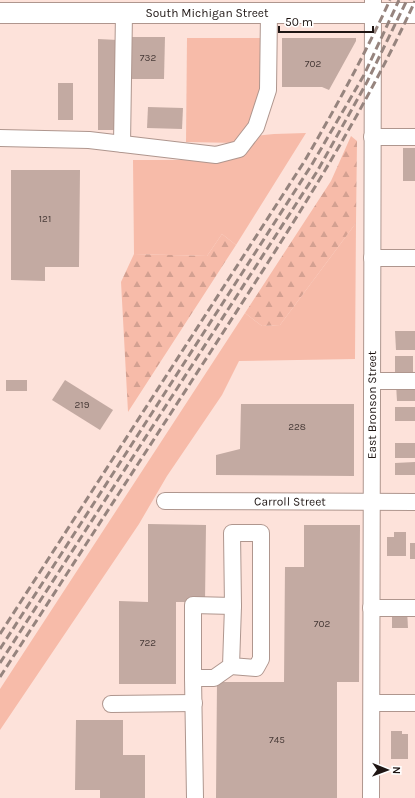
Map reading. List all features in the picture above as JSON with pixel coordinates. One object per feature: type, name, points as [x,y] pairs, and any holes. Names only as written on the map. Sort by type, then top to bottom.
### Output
[{"type":"main road","name":"South Michigan Street","points":[[0,13],[269,13],[372,6],[415,13]]},
{"type":"street","name":"East Bronson Street","points":[[371,798],[372,6]]},
{"type":"street","points":[[122,144],[124,13]]},
{"type":"street","points":[[0,138],[89,140],[216,155],[239,149],[256,127],[268,90],[269,13]]},
{"type":"street","points":[[372,137],[415,137]]},
{"type":"street","points":[[372,258],[415,258]]},
{"type":"street","points":[[372,381],[415,381]]},
{"type":"street","name":"Carroll Street","points":[[165,501],[415,502]]},
{"type":"street","points":[[193,678],[214,678],[230,666],[256,668],[261,659],[261,533],[232,533],[233,606],[230,666]]},
{"type":"street","points":[[195,798],[193,605],[233,606]]},
{"type":"street","points":[[371,608],[415,608]]},
{"type":"street","points":[[372,703],[415,703]]},
{"type":"street","points":[[112,704],[194,704]]},
{"type":"green space","points":[[187,38],[264,38],[263,77],[254,120],[238,143],[186,142]]},
{"type":"green space","points":[[306,133],[236,245],[222,234],[207,256],[134,254],[133,160],[204,160],[219,163],[243,151],[254,136]]},
{"type":"green space","points":[[351,136],[357,141],[356,223],[280,325],[262,326],[245,313],[331,181]]},
{"type":"green space","points":[[356,223],[355,359],[239,361],[222,395],[167,476],[139,524],[0,730],[0,689],[245,313],[262,326],[280,325]]},
{"type":"green space","points":[[222,234],[236,245],[128,412],[121,282],[134,254],[207,256]]},
{"type":"building","points":[[131,37],[165,37],[164,79],[131,79]]},
{"type":"building","points":[[282,38],[356,38],[356,41],[329,90],[322,87],[282,87]]},
{"type":"building","points":[[98,39],[118,40],[118,130],[98,130]]},
{"type":"building","points":[[58,83],[73,83],[73,120],[58,120]]},
{"type":"building","points":[[148,107],[183,108],[182,129],[147,128]]},
{"type":"building","points":[[403,148],[415,148],[415,181],[403,181]]},
{"type":"building","points":[[11,170],[80,170],[79,267],[45,267],[45,281],[11,280]]},
{"type":"building","points":[[395,331],[415,331],[415,350],[396,350]]},
{"type":"building","points":[[395,356],[413,356],[413,374],[395,374]]},
{"type":"building","points":[[6,380],[27,380],[27,391],[6,391]]},
{"type":"building","points":[[65,380],[113,410],[100,430],[52,400]]},
{"type":"building","points":[[396,384],[415,384],[415,401],[397,401]]},
{"type":"building","points":[[241,404],[354,404],[354,476],[216,475],[216,455],[240,449]]},
{"type":"building","points":[[395,407],[415,407],[415,421],[395,421]]},
{"type":"building","points":[[395,443],[415,443],[415,458],[395,458]]},
{"type":"building","points":[[415,462],[415,475],[395,475],[395,463]]},
{"type":"building","points":[[148,524],[206,525],[205,602],[176,602],[176,684],[119,684],[119,601],[148,602]]},
{"type":"building","points":[[304,525],[360,525],[359,682],[337,682],[337,798],[216,798],[217,682],[284,682],[285,567],[304,567]]},
{"type":"building","points":[[394,532],[406,532],[406,556],[387,556],[387,537],[394,537]]},
{"type":"building","points":[[410,543],[415,543],[415,559],[410,559]]},
{"type":"building","points":[[392,610],[407,610],[408,628],[392,628]]},
{"type":"building","points":[[76,720],[123,720],[123,755],[145,755],[145,798],[100,798],[100,790],[75,790]]},
{"type":"building","points":[[391,731],[402,731],[402,734],[408,734],[408,759],[391,759]]},
{"type":"railway","points":[[0,634],[304,162],[349,82],[390,0]]},
{"type":"railway","points":[[0,649],[311,166],[364,75],[399,0]]},
{"type":"railway","points":[[0,663],[318,170],[367,82],[407,0]]},
{"type":"railway","points":[[0,677],[295,219],[371,90],[415,1]]}]
